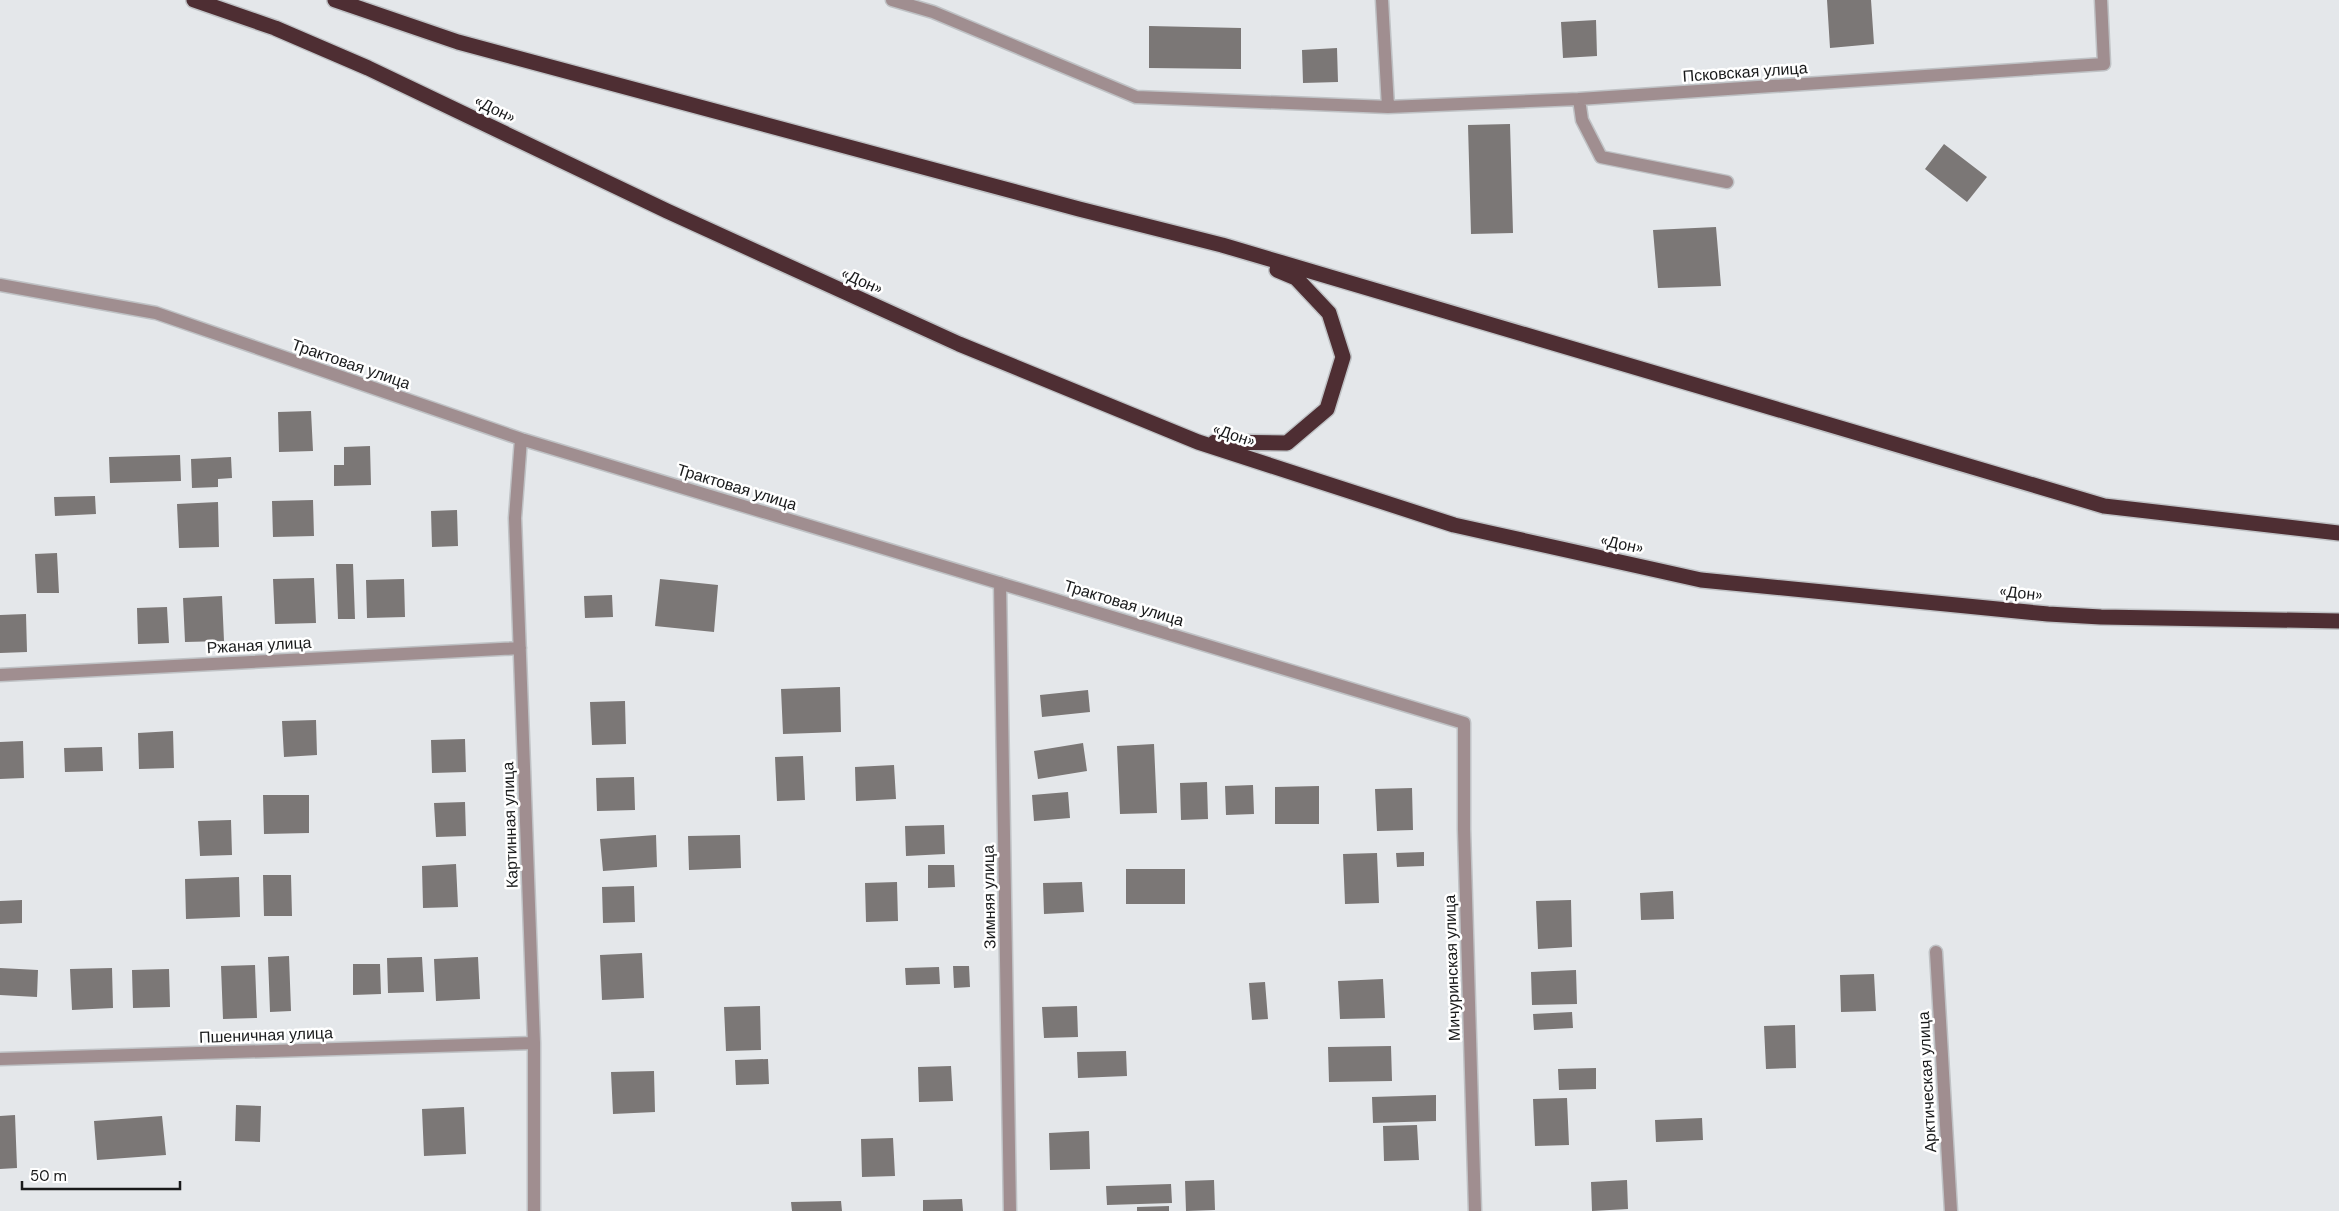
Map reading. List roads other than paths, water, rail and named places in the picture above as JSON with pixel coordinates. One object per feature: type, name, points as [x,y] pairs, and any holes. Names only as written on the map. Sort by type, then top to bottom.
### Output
[{"type":"highway","name":"«Дон»","points":[[194,0],[275,28],[368,68],[667,211],[959,344],[1198,442],[1454,525],[1701,580],[2101,617],[2339,621]]},
{"type":"highway","points":[[335,0],[458,42],[1079,209],[1222,245],[2104,506],[2339,533]]},
{"type":"highway","points":[[1198,442],[1287,443],[1328,409],[1343,356],[1329,314],[1296,278],[1222,245]]},
{"type":"street","name":"Псковская улица","points":[[892,0],[933,12],[1136,97],[1388,107],[1579,99],[2104,64],[2101,0]]},
{"type":"street","points":[[1382,0],[1388,107]]},
{"type":"street","points":[[1579,99],[1582,120],[1602,157],[1727,182]]},
{"type":"street","name":"Трактовая улица","points":[[0,285],[156,313],[521,439],[1464,723]]},
{"type":"street","name":"Картинная улица","points":[[521,439],[515,518],[534,1043],[534,1211]]},
{"type":"street","name":"Зимняя улица","points":[[1000,583],[1010,1211]]},
{"type":"street","name":"Ржаная улица","points":[[0,674],[520,648]]},
{"type":"street","name":"Мичуринская улица","points":[[1464,723],[1464,829],[1475,1211]]},
{"type":"street","name":"Арктическая улица","points":[[1936,952],[1951,1211]]},
{"type":"street","name":"Пшеничная улица","points":[[0,1060],[534,1043]]}]
